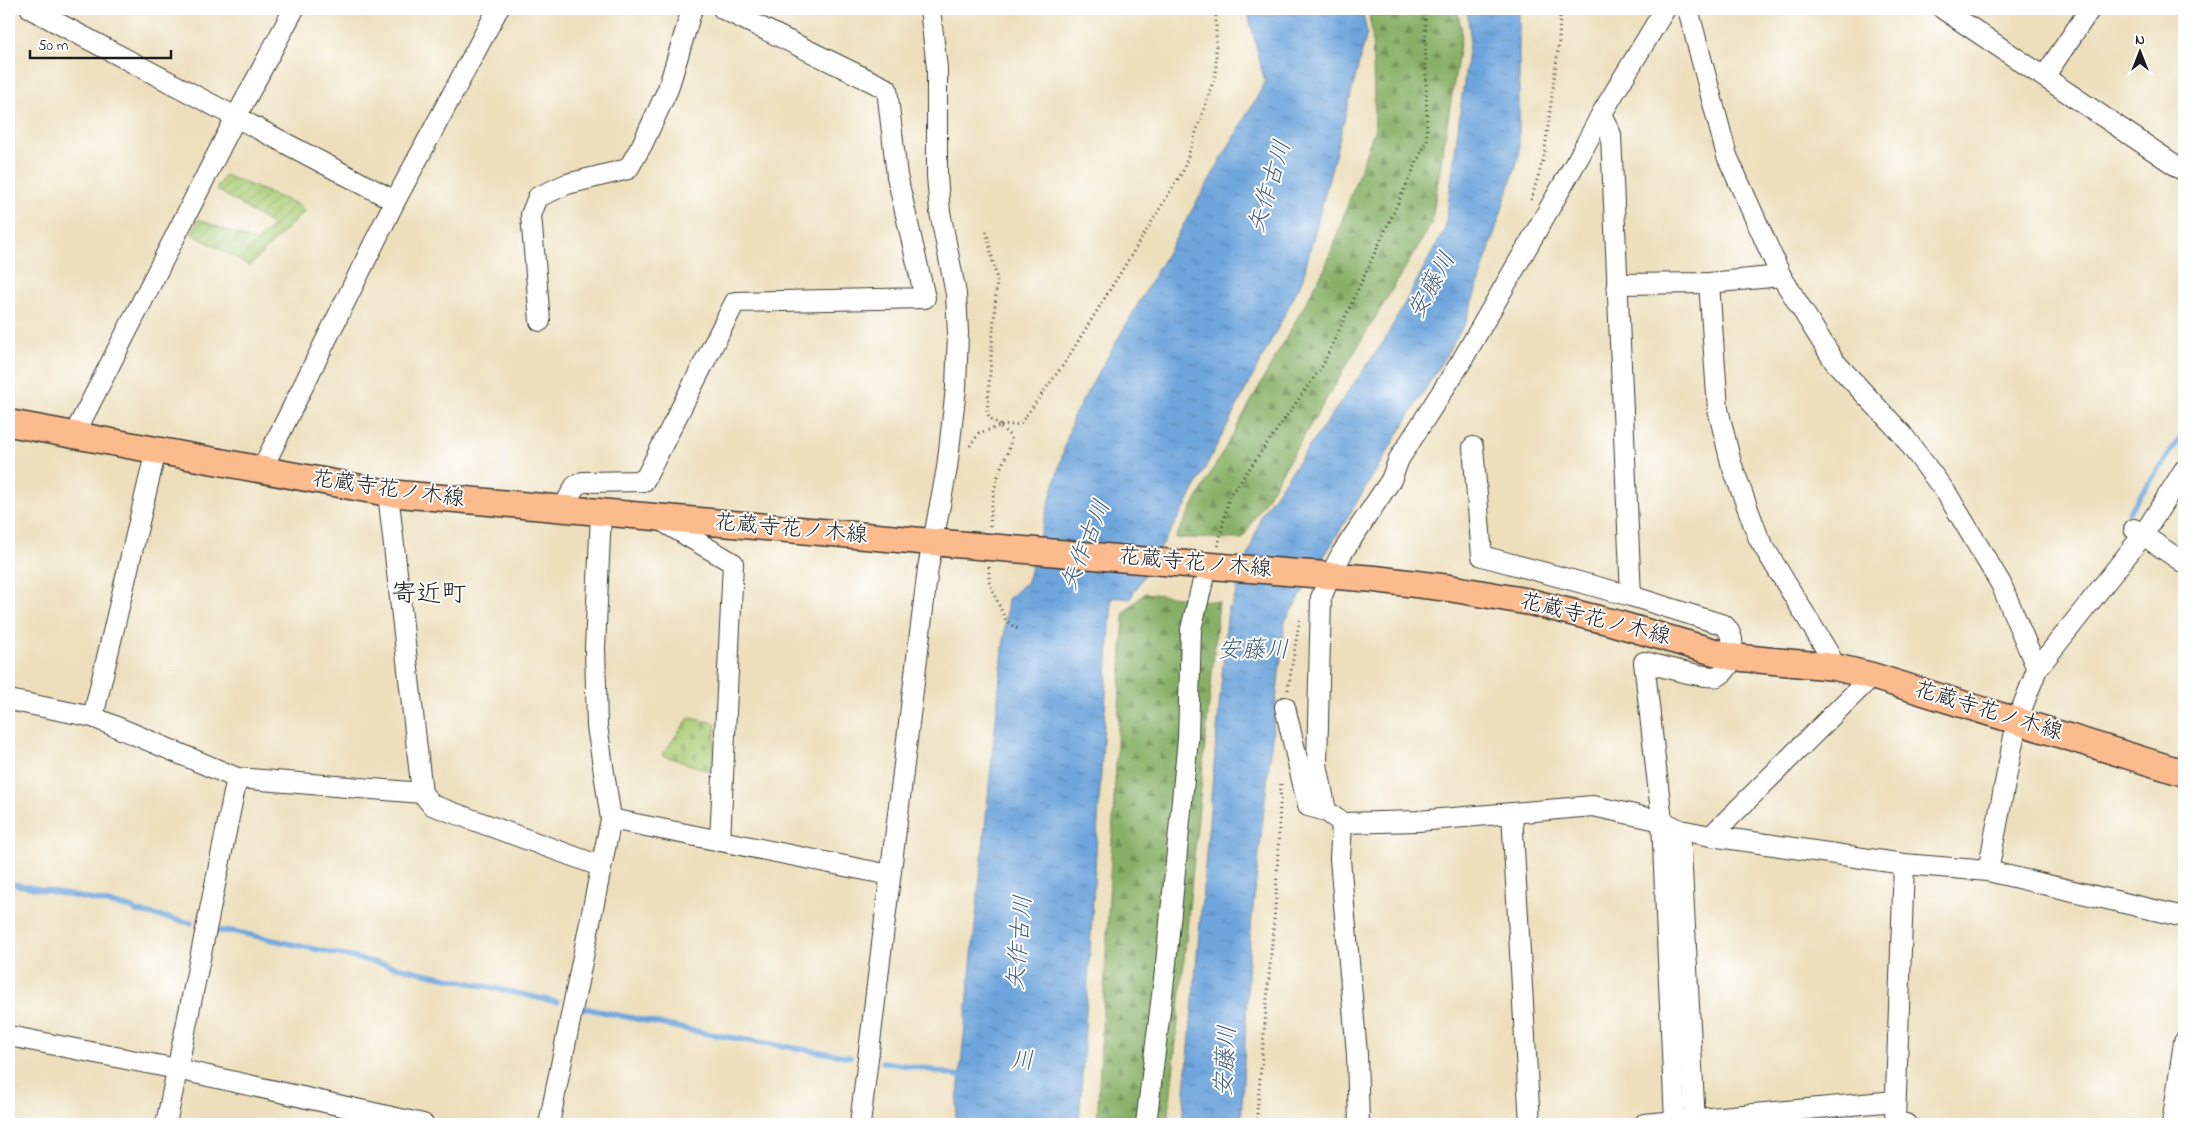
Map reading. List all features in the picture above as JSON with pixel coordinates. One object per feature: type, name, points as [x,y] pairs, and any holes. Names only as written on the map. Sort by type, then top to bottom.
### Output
[{"type":"main road","name":"花蔵寺花ノ木線","points":[[9,423],[388,493],[562,510],[1324,575],[1449,588],[1530,602],[1611,622],[1732,656],[1835,667],[1872,676],[2184,773]]},
{"type":"street","points":[[31,9],[395,201]]},
{"type":"street","points":[[74,435],[236,117],[294,9]]},
{"type":"street","points":[[261,470],[395,201],[498,9]]},
{"type":"street","points":[[540,321],[532,216],[538,197],[567,184],[628,169],[642,145],[668,88],[692,9]]},
{"type":"street","points":[[562,510],[575,486],[583,482],[644,481],[735,302],[925,298],[897,176],[887,89],[723,9]]},
{"type":"street","points":[[860,1124],[928,568],[938,542],[956,388],[958,333],[956,294],[940,212],[937,176],[937,68],[930,9]]},
{"type":"street","points":[[1326,811],[1317,764],[1321,598],[1324,575],[1342,553],[1391,480],[1399,459],[1440,392],[1461,362],[1580,155],[1602,113],[1665,9]]},
{"type":"street","points":[[1942,9],[2184,171]]},
{"type":"street","points":[[2044,77],[2090,9]]},
{"type":"street","points":[[1694,13],[1727,156],[1781,276],[1834,361],[1902,434],[1948,494],[2001,584],[2037,669]]},
{"type":"street","points":[[1602,113],[1611,135],[1631,596]]},
{"type":"street","points":[[1617,284],[1709,283],[1781,276]]},
{"type":"street","points":[[1709,283],[1718,409],[1731,463],[1759,539],[1835,667]]},
{"type":"street","points":[[1473,447],[1482,556],[1631,596],[1724,625],[1730,630],[1732,656],[1729,666],[1718,676],[1706,676],[1644,662],[1662,821],[1688,1122]]},
{"type":"street","points":[[93,717],[156,450]]},
{"type":"street","points":[[1988,872],[2017,721],[2037,669],[2184,470]]},
{"type":"street","points":[[388,493],[422,793],[432,806],[600,866]]},
{"type":"street","points":[[548,1124],[611,819],[597,726],[595,648],[601,513]]},
{"type":"street","points":[[658,518],[734,563],[720,841]]},
{"type":"street","points":[[2139,532],[2184,563]]},
{"type":"street","points":[[1146,1124],[1166,962],[1188,739],[1191,629],[1207,565]]},
{"type":"street","points":[[1711,836],[1872,676]]},
{"type":"street","points":[[9,700],[93,717],[237,778],[422,793]]},
{"type":"street","points":[[1285,708],[1308,806],[1326,811],[1342,823],[1418,821],[1593,806],[1662,821],[1680,830],[1711,836],[1904,864],[1988,872],[2184,917]]},
{"type":"street","points":[[166,1124],[237,778]]},
{"type":"street","points":[[1512,814],[1530,1124]]},
{"type":"street","points":[[611,819],[890,875]]},
{"type":"street","points":[[1342,823],[1340,858],[1356,1054],[1359,1124]]},
{"type":"street","points":[[1680,830],[1688,1122]]},
{"type":"street","points":[[1899,1124],[1895,1101],[1904,864]]},
{"type":"street","points":[[9,1036],[177,1069],[424,1124]]},
{"type":"street","points":[[2172,1124],[2184,1042]]},
{"type":"street","points":[[1644,1124],[1688,1122],[1895,1101]]},
{"type":"path","points":[[965,454],[979,433],[1001,426],[1020,424],[1066,361],[1183,172],[1216,72],[1216,9]]},
{"type":"path","points":[[1207,565],[1229,497],[1323,365],[1427,140],[1425,9]]},
{"type":"path","points":[[1528,208],[1544,157],[1559,42],[1560,9]]},
{"type":"path","points":[[986,229],[997,280],[987,412],[990,418],[1001,426],[1010,437],[1010,443],[1001,466],[991,503],[990,535]]},
{"type":"path","points":[[989,564],[989,582],[1006,621],[1019,630]]},
{"type":"path","points":[[1285,708],[1298,623],[1302,615]]},
{"type":"path","points":[[1256,1124],[1276,897],[1281,779]]},
{"type":"green space","points":[[1368,9],[1457,9],[1462,32],[1431,225],[1242,539],[1175,538],[1325,268],[1375,128],[1372,33]]},
{"type":"green space","points":[[225,175],[299,205],[305,211],[250,266],[192,234],[198,219],[256,242],[273,225],[216,189]]},
{"type":"green space","points":[[1145,593],[1219,602],[1168,1124],[1097,1124],[1124,612]]},
{"type":"green space","points":[[689,718],[716,723],[712,772],[662,755]]},
{"type":"water","points":[[1247,9],[1362,9],[1367,33],[1302,281],[1186,505],[1130,599],[1112,597],[1079,1124],[955,1124],[1008,599],[1022,585],[1026,585],[1073,417],[1265,83]]},
{"type":"water","name":"安藤川","points":[[1467,9],[1519,9],[1519,156],[1466,322],[1285,621],[1250,935],[1241,1124],[1182,1124],[1228,607],[1231,608],[1262,513],[1384,341],[1445,229],[1470,35]]},
{"type":"waterway","points":[[2129,512],[2184,433]]},
{"type":"waterway","points":[[9,883],[133,908],[135,911],[191,923]]},
{"type":"waterway","points":[[213,927],[218,931],[232,931],[557,1002]]},
{"type":"waterway","points":[[579,1007],[704,1033],[850,1057]]},
{"type":"waterway","points":[[883,1062],[967,1078]]},
{"type":"district","name":"寄近町","points":[[429,595]]},
{"type":"water label","name":"矢作古川","points":[[1271,187]]},
{"type":"water label","name":"矢作古川","points":[[1087,546]]},
{"type":"water label","name":"矢作古川","points":[[1021,943]]},
{"type":"water label","name":"川","points":[[1022,1062]]}]
